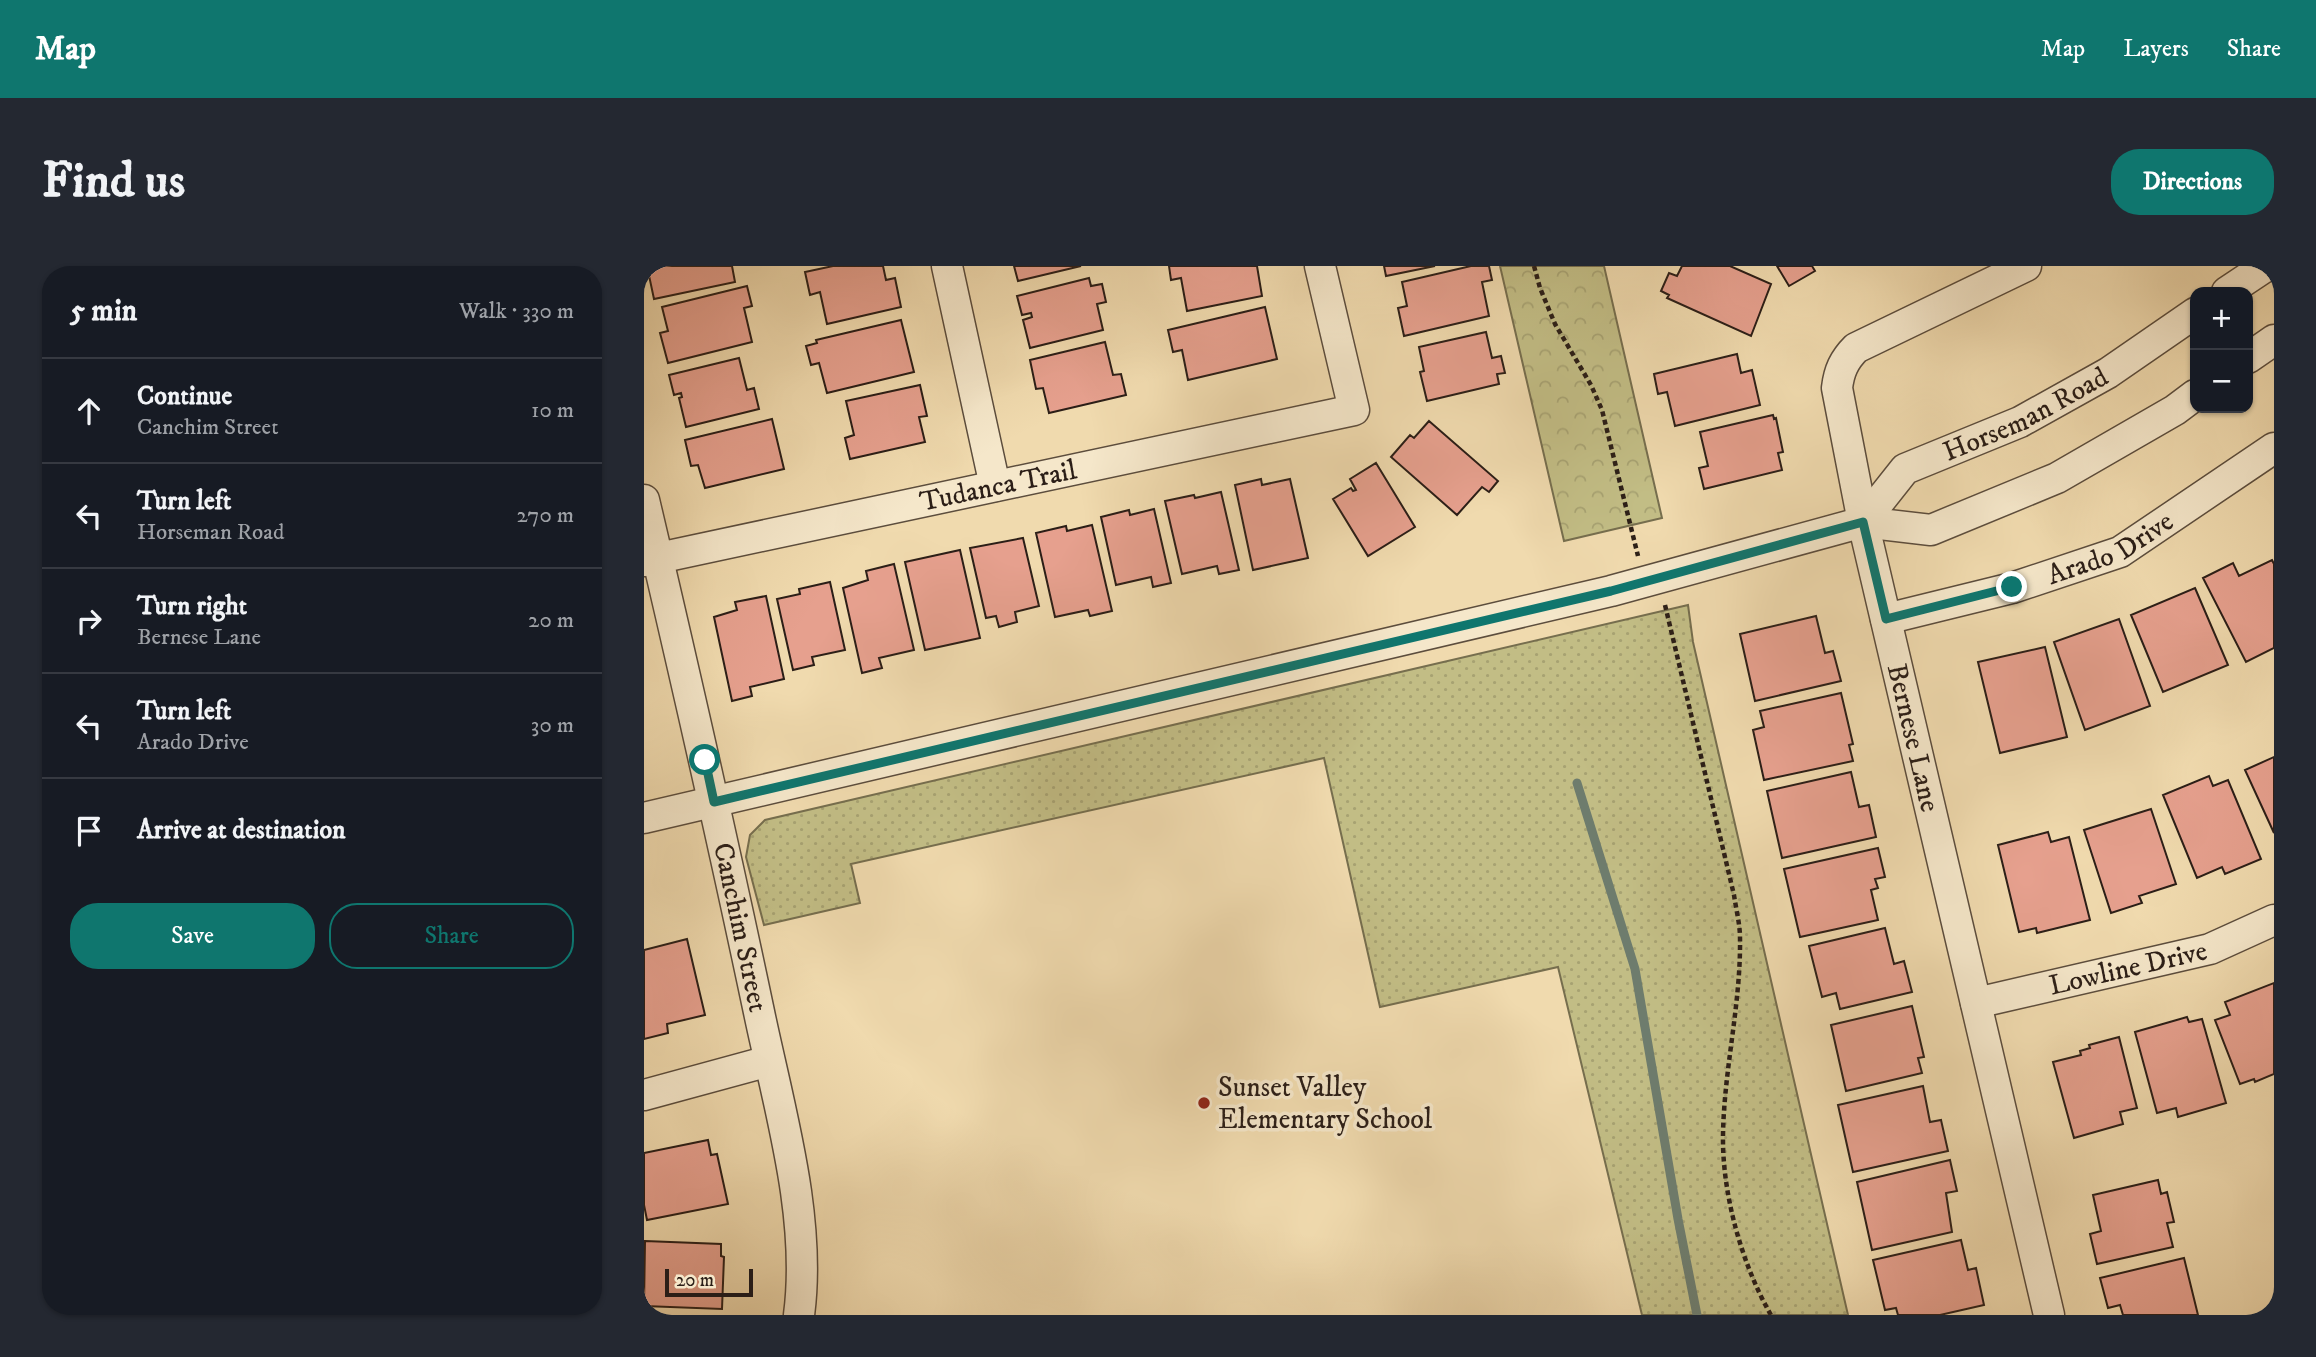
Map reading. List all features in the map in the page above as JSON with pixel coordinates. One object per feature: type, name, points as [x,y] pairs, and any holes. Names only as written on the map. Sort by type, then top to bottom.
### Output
[{"type":"street","points":[[947,266],[995,486]]},
{"type":"street","name":"Tudanca Trail","points":[[651,559],[1354,410],[1320,266]]},
{"type":"street","name":"Bernese Lane","points":[[2026,266],[1856,348],[1845,359],[1837,388],[1863,522],[2049,1315]]},
{"type":"street","points":[[2234,287],[2266,266]]},
{"type":"street","name":"Horseman Road","points":[[1863,522],[1905,469],[2020,422],[2108,373],[2190,316]]},
{"type":"street","points":[[2253,355],[2274,340]]},
{"type":"street","points":[[644,818],[1651,580],[1863,522],[1931,530],[2057,478],[2190,400]]},
{"type":"street","name":"Arado Drive","points":[[1886,619],[2012,587],[2120,552],[2274,448]]},
{"type":"street","name":"Canchim Street","points":[[644,500],[651,559],[714,802],[794,1181],[803,1285],[799,1315]]},
{"type":"street","name":"Lowline Drive","points":[[1976,1003],[2210,949],[2274,919]]},
{"type":"street","points":[[644,1096],[769,1061]]},
{"type":"path","points":[[1534,266],[1555,324],[1591,385],[1602,410],[1651,580],[1672,631],[1734,895],[1740,936],[1723,1135],[1724,1160],[1733,1215],[1745,1257],[1756,1290],[1771,1315]]},
{"type":"green space","points":[[1500,266],[1604,266],[1662,518],[1564,541]]},
{"type":"green space","points":[[1688,605],[1693,642],[1848,1315],[1642,1315],[1558,967],[1380,1007],[1324,758],[851,864],[860,903],[764,925],[746,857],[750,835],[765,820]]},
{"type":"building","points":[[647,266],[732,266],[735,282],[654,299]]},
{"type":"building","points":[[833,266],[883,266],[886,280],[895,278],[901,307],[827,324],[820,292],[810,295],[805,272]]},
{"type":"building","points":[[1014,266],[1081,266],[1018,281]]},
{"type":"building","points":[[1169,266],[1257,266],[1262,296],[1187,311],[1181,278],[1171,280]]},
{"type":"building","points":[[1384,266],[1435,266],[1386,276]]},
{"type":"building","points":[[1471,266],[1489,266],[1492,280],[1482,282],[1489,316],[1404,336],[1398,308],[1407,306],[1402,282]]},
{"type":"building","points":[[1682,266],[1730,266],[1771,284],[1751,336],[1667,298],[1669,295],[1661,291],[1669,273],[1677,276]]},
{"type":"building","points":[[1777,266],[1812,266],[1815,271],[1789,286]]},
{"type":"building","points":[[1089,278],[1091,286],[1102,284],[1106,302],[1097,304],[1103,330],[1030,348],[1023,320],[1032,317],[1031,313],[1022,315],[1017,296]]},
{"type":"building","points":[[747,286],[752,306],[744,308],[752,342],[668,363],[660,333],[668,331],[662,307]]},
{"type":"building","points":[[1265,307],[1277,359],[1188,380],[1182,350],[1173,352],[1168,330]]},
{"type":"building","points":[[901,320],[914,372],[827,393],[819,363],[811,365],[806,346],[817,343],[816,340]]},
{"type":"building","points":[[1486,332],[1492,358],[1501,356],[1505,373],[1497,374],[1499,384],[1427,401],[1420,372],[1424,371],[1419,347]]},
{"type":"building","points":[[1105,342],[1113,375],[1121,374],[1126,395],[1049,413],[1043,388],[1036,389],[1030,360]]},
{"type":"building","points":[[1737,354],[1741,373],[1752,370],[1760,405],[1675,426],[1667,392],[1658,394],[1654,374]]},
{"type":"building","points":[[739,358],[747,390],[754,388],[759,409],[686,427],[679,398],[682,397],[681,393],[674,395],[669,375]]},
{"type":"building","points":[[920,385],[927,416],[919,417],[925,442],[850,459],[845,438],[854,435],[846,401]]},
{"type":"building","points":[[1773,415],[1774,419],[1776,418],[1783,452],[1778,453],[1782,470],[1704,489],[1699,468],[1708,466],[1700,432]]},
{"type":"building","points":[[772,419],[784,469],[705,488],[698,465],[691,466],[685,440]]},
{"type":"building","points":[[1429,421],[1498,481],[1489,492],[1482,487],[1457,515],[1391,457],[1410,435],[1414,438]]},
{"type":"building","points":[[1376,463],[1415,527],[1368,556],[1333,499],[1351,488],[1356,490],[1350,479]]},
{"type":"building","points":[[1261,479],[1262,485],[1290,479],[1308,558],[1253,570],[1235,485]]},
{"type":"building","points":[[1221,492],[1239,570],[1219,574],[1217,566],[1182,574],[1165,501]]},
{"type":"building","points":[[1154,509],[1171,583],[1153,587],[1151,577],[1116,585],[1101,517],[1129,510],[1130,515]]},
{"type":"building","points":[[1092,525],[1112,611],[1090,616],[1088,610],[1055,617],[1036,533],[1066,526],[1067,531]]},
{"type":"building","points":[[1023,538],[1039,606],[1015,612],[1017,622],[999,627],[996,616],[986,618],[970,548]]},
{"type":"building","points":[[960,550],[980,638],[925,650],[905,562]]},
{"type":"building","points":[[2272,560],[2274,648],[2246,662],[2203,578],[2233,563],[2239,576]]},
{"type":"building","points":[[894,564],[914,650],[879,658],[882,668],[862,673],[843,588],[868,580],[866,571]]},
{"type":"building","points":[[830,582],[845,650],[812,657],[814,665],[793,670],[777,599],[800,594],[799,589]]},
{"type":"building","points":[[2195,588],[2228,665],[2163,692],[2131,615]]},
{"type":"building","points":[[766,596],[784,679],[750,687],[752,696],[732,701],[714,617],[737,610],[735,602]]},
{"type":"building","points":[[1816,616],[1825,653],[1833,651],[1841,681],[1755,701],[1740,634]]},
{"type":"building","points":[[2119,619],[2150,706],[2085,730],[2054,642]]},
{"type":"building","points":[[2045,647],[2067,737],[2000,753],[1978,662]]},
{"type":"building","points":[[1841,693],[1853,744],[1849,745],[1853,761],[1764,780],[1753,730],[1764,727],[1760,711]]},
{"type":"building","points":[[2274,757],[2274,833],[2245,770]]},
{"type":"building","points":[[1851,772],[1859,807],[1869,805],[1876,837],[1782,858],[1767,791]]},
{"type":"building","points":[[2209,776],[2213,786],[2228,780],[2261,859],[2225,874],[2222,867],[2197,878],[2163,795]]},
{"type":"building","points":[[2151,809],[2176,884],[2139,896],[2142,903],[2111,913],[2084,830]]},
{"type":"building","points":[[2048,832],[2051,842],[2069,837],[2090,920],[2037,933],[2036,928],[2019,932],[1998,845]]},
{"type":"building","points":[[1878,848],[1885,877],[1875,879],[1878,888],[1871,890],[1878,920],[1800,937],[1784,869]]},
{"type":"building","points":[[1885,928],[1894,964],[1904,961],[1912,992],[1840,1009],[1836,993],[1822,997],[1809,946]]},
{"type":"building","points":[[687,939],[705,1015],[667,1024],[668,1033],[644,1039],[644,950]]},
{"type":"building","points":[[2274,983],[2274,1074],[2255,1082],[2254,1079],[2240,1084],[2215,1020],[2230,1015],[2225,1002]]},
{"type":"building","points":[[1912,1006],[1924,1057],[1918,1058],[1922,1073],[1846,1091],[1831,1025]]},
{"type":"building","points":[[2187,1017],[2189,1022],[2202,1019],[2226,1103],[2178,1117],[2176,1108],[2157,1113],[2135,1032]]},
{"type":"building","points":[[2119,1037],[2137,1108],[2120,1112],[2123,1124],[2074,1138],[2053,1062],[2081,1055],[2080,1051],[2090,1048],[2089,1045]]},
{"type":"building","points":[[1923,1086],[1930,1122],[1941,1120],[1948,1151],[1853,1172],[1838,1105]]},
{"type":"building","points":[[708,1140],[711,1155],[717,1154],[728,1204],[647,1220],[644,1205],[644,1153]]},
{"type":"building","points":[[1950,1160],[1957,1191],[1946,1193],[1952,1232],[1872,1250],[1857,1182]]},
{"type":"building","points":[[2158,1180],[2161,1194],[2167,1192],[2174,1222],[2167,1223],[2173,1247],[2097,1264],[2090,1234],[2101,1231],[2093,1195]]},
{"type":"building","points":[[1961,1240],[1968,1270],[1976,1268],[1984,1305],[1940,1315],[1898,1315],[1896,1308],[1885,1310],[1873,1260]]},
{"type":"building","points":[[645,1241],[721,1244],[721,1256],[724,1257],[722,1309],[644,1306]]},
{"type":"building","points":[[2184,1258],[2198,1315],[2123,1315],[2120,1305],[2108,1308],[2100,1278]]},
{"type":"waterway","points":[[1577,783],[1635,969],[1697,1315]]},
{"type":"place","name":"Sunset Valley Elementary School","points":[[1204,1103]]},
{"type":"route","points":[[705,760],[714,802],[1611,591],[1863,522],[1886,619],[2012,587]]}]
